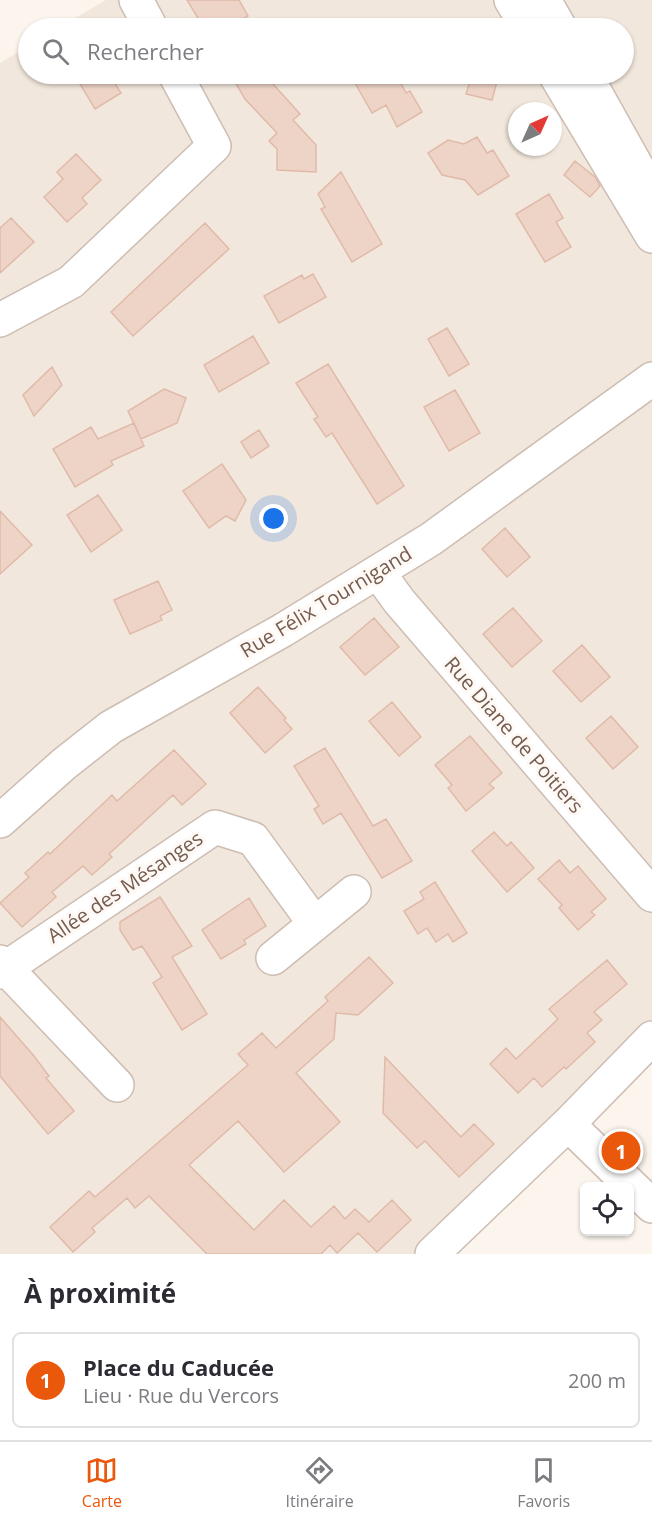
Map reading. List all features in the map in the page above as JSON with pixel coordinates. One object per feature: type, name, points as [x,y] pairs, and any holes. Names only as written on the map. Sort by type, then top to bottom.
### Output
[{"type":"street","points":[[136,0],[146,18]]},
{"type":"street","points":[[511,0],[522,18]]},
{"type":"street","points":[[544,0],[554,18]]},
{"type":"street","points":[[0,320],[70,282],[214,146],[180,84]]},
{"type":"street","points":[[561,84],[652,236]]},
{"type":"street","points":[[591,84],[652,194]]},
{"type":"street","name":"Rue Félix Tournigand","points":[[0,821],[64,764],[111,727],[431,539],[652,379]]},
{"type":"street","name":"Rue Diane de Poitiers","points":[[378,572],[399,601],[652,895]]},
{"type":"street","name":"Allée des Mésanges","points":[[1,967],[215,827],[253,839],[315,924]]},
{"type":"street","points":[[273,958],[354,892]]},
{"type":"street","points":[[1,967],[117,1085]]},
{"type":"street","points":[[432,1254],[568,1124],[652,1038]]},
{"type":"street","points":[[568,1124],[652,1206]]},
{"type":"shaded area","points":[[106,0],[652,0],[652,1050],[451,1254],[0,1254],[0,63],[18,52],[18,84],[634,84],[634,18],[75,18]]},
{"type":"building","points":[[187,0],[239,0],[248,16],[244,18],[198,18]]},
{"type":"building","points":[[80,84],[115,84],[121,93],[95,109]]},
{"type":"building","points":[[236,84],[273,84],[300,114],[293,120],[316,145],[316,172],[277,170],[277,149],[269,141],[277,133],[245,99]]},
{"type":"building","points":[[356,84],[401,84],[406,93],[410,91],[422,112],[397,127],[386,105],[372,113]]},
{"type":"building","points":[[469,84],[496,84],[492,100],[466,94]]},
{"type":"building","points":[[477,137],[487,153],[493,150],[509,176],[478,195],[465,180],[442,175],[428,153],[448,140],[464,144]]},
{"type":"building","points":[[76,154],[101,180],[82,198],[87,204],[67,222],[44,197],[63,179],[57,172]]},
{"type":"building","points":[[575,161],[595,177],[600,186],[590,197],[564,175]]},
{"type":"building","points":[[341,172],[382,244],[352,262],[321,209],[325,207],[318,194]]},
{"type":"building","points":[[549,194],[563,218],[556,222],[571,247],[545,262],[516,214]]},
{"type":"building","points":[[11,218],[34,242],[0,273],[0,228]]},
{"type":"building","points":[[205,223],[229,249],[133,336],[111,312]]},
{"type":"building","points":[[313,274],[326,297],[279,323],[264,296],[302,275],[304,279]]},
{"type":"building","points":[[447,328],[469,364],[449,376],[428,339]]},
{"type":"building","points":[[253,336],[269,363],[219,392],[204,365]]},
{"type":"building","points":[[328,364],[404,486],[377,504],[332,433],[326,437],[314,419],[318,417],[296,383]]},
{"type":"building","points":[[52,367],[62,385],[34,416],[23,395]]},
{"type":"building","points":[[164,389],[186,398],[177,423],[141,439],[128,411]]},
{"type":"building","points":[[455,390],[480,433],[449,451],[424,407]]},
{"type":"building","points":[[134,423],[144,446],[111,461],[113,465],[75,487],[53,449],[91,427],[98,439]]},
{"type":"building","points":[[259,430],[269,446],[251,458],[241,442]]},
{"type":"building","points":[[222,464],[246,500],[235,521],[226,516],[209,528],[183,491]]},
{"type":"building","points":[[98,495],[122,530],[91,552],[67,515]]},
{"type":"building","points":[[0,511],[32,545],[0,574]]},
{"type":"building","points":[[505,528],[530,557],[507,577],[482,549]]},
{"type":"building","points":[[158,581],[172,610],[160,616],[162,620],[130,634],[114,600]]},
{"type":"building","points":[[513,608],[542,641],[512,667],[483,634]]},
{"type":"building","points":[[374,618],[399,647],[365,675],[340,647]]},
{"type":"building","points":[[582,645],[610,677],[581,702],[553,671]]},
{"type":"building","points":[[258,687],[286,718],[284,720],[292,729],[265,753],[230,713]]},
{"type":"building","points":[[392,702],[421,737],[399,756],[369,721]]},
{"type":"building","points":[[611,716],[638,747],[613,769],[586,738]]},
{"type":"building","points":[[470,736],[502,773],[489,784],[494,788],[466,811],[448,788],[452,785],[435,765]]},
{"type":"building","points":[[325,748],[373,826],[386,819],[412,861],[382,878],[341,813],[323,824],[314,809],[319,806],[294,766]]},
{"type":"building","points":[[174,750],[206,784],[182,805],[173,795],[109,854],[112,857],[92,875],[83,866],[52,892],[56,897],[22,927],[0,903],[29,877],[25,873],[48,852],[50,854],[112,795],[117,801]]},
{"type":"building","points":[[494,832],[507,846],[511,842],[534,868],[507,892],[472,851]]},
{"type":"building","points":[[559,860],[570,873],[578,866],[606,899],[591,912],[595,915],[578,930],[559,908],[562,905],[538,879]]},
{"type":"building","points":[[435,882],[467,933],[453,942],[448,934],[436,942],[427,928],[418,934],[404,911],[424,899],[420,892]]},
{"type":"building","points":[[160,897],[192,946],[172,957],[207,1014],[182,1030],[153,983],[162,977],[142,946],[133,950],[120,930],[120,922]]},
{"type":"building","points":[[249,898],[266,926],[244,940],[246,944],[221,959],[202,930]]},
{"type":"building","points":[[369,957],[393,983],[358,1015],[336,1013],[334,1039],[296,1073],[340,1122],[284,1172],[238,1121],[189,1165],[254,1230],[284,1200],[311,1227],[334,1206],[345,1219],[355,1209],[369,1222],[392,1200],[411,1220],[377,1252],[358,1233],[337,1253],[330,1245],[321,1254],[207,1254],[149,1196],[135,1208],[127,1198],[92,1228],[95,1232],[73,1252],[50,1227],[89,1191],[95,1197],[248,1065],[238,1054],[262,1033],[276,1048],[328,1001],[325,997]]},
{"type":"building","points":[[607,960],[627,984],[594,1012],[602,1020],[587,1033],[595,1042],[566,1069],[564,1067],[542,1087],[534,1078],[518,1093],[490,1064],[506,1048],[516,1059],[558,1019],[549,1009]]},
{"type":"building","points":[[0,1017],[34,1056],[49,1076],[46,1078],[74,1111],[48,1134],[0,1076]]},
{"type":"building","points":[[385,1057],[461,1137],[474,1124],[494,1144],[459,1177],[425,1141],[417,1148],[383,1113]]},
{"type":"place","name":"Place du Caducée","points":[[621,1151]]}]
